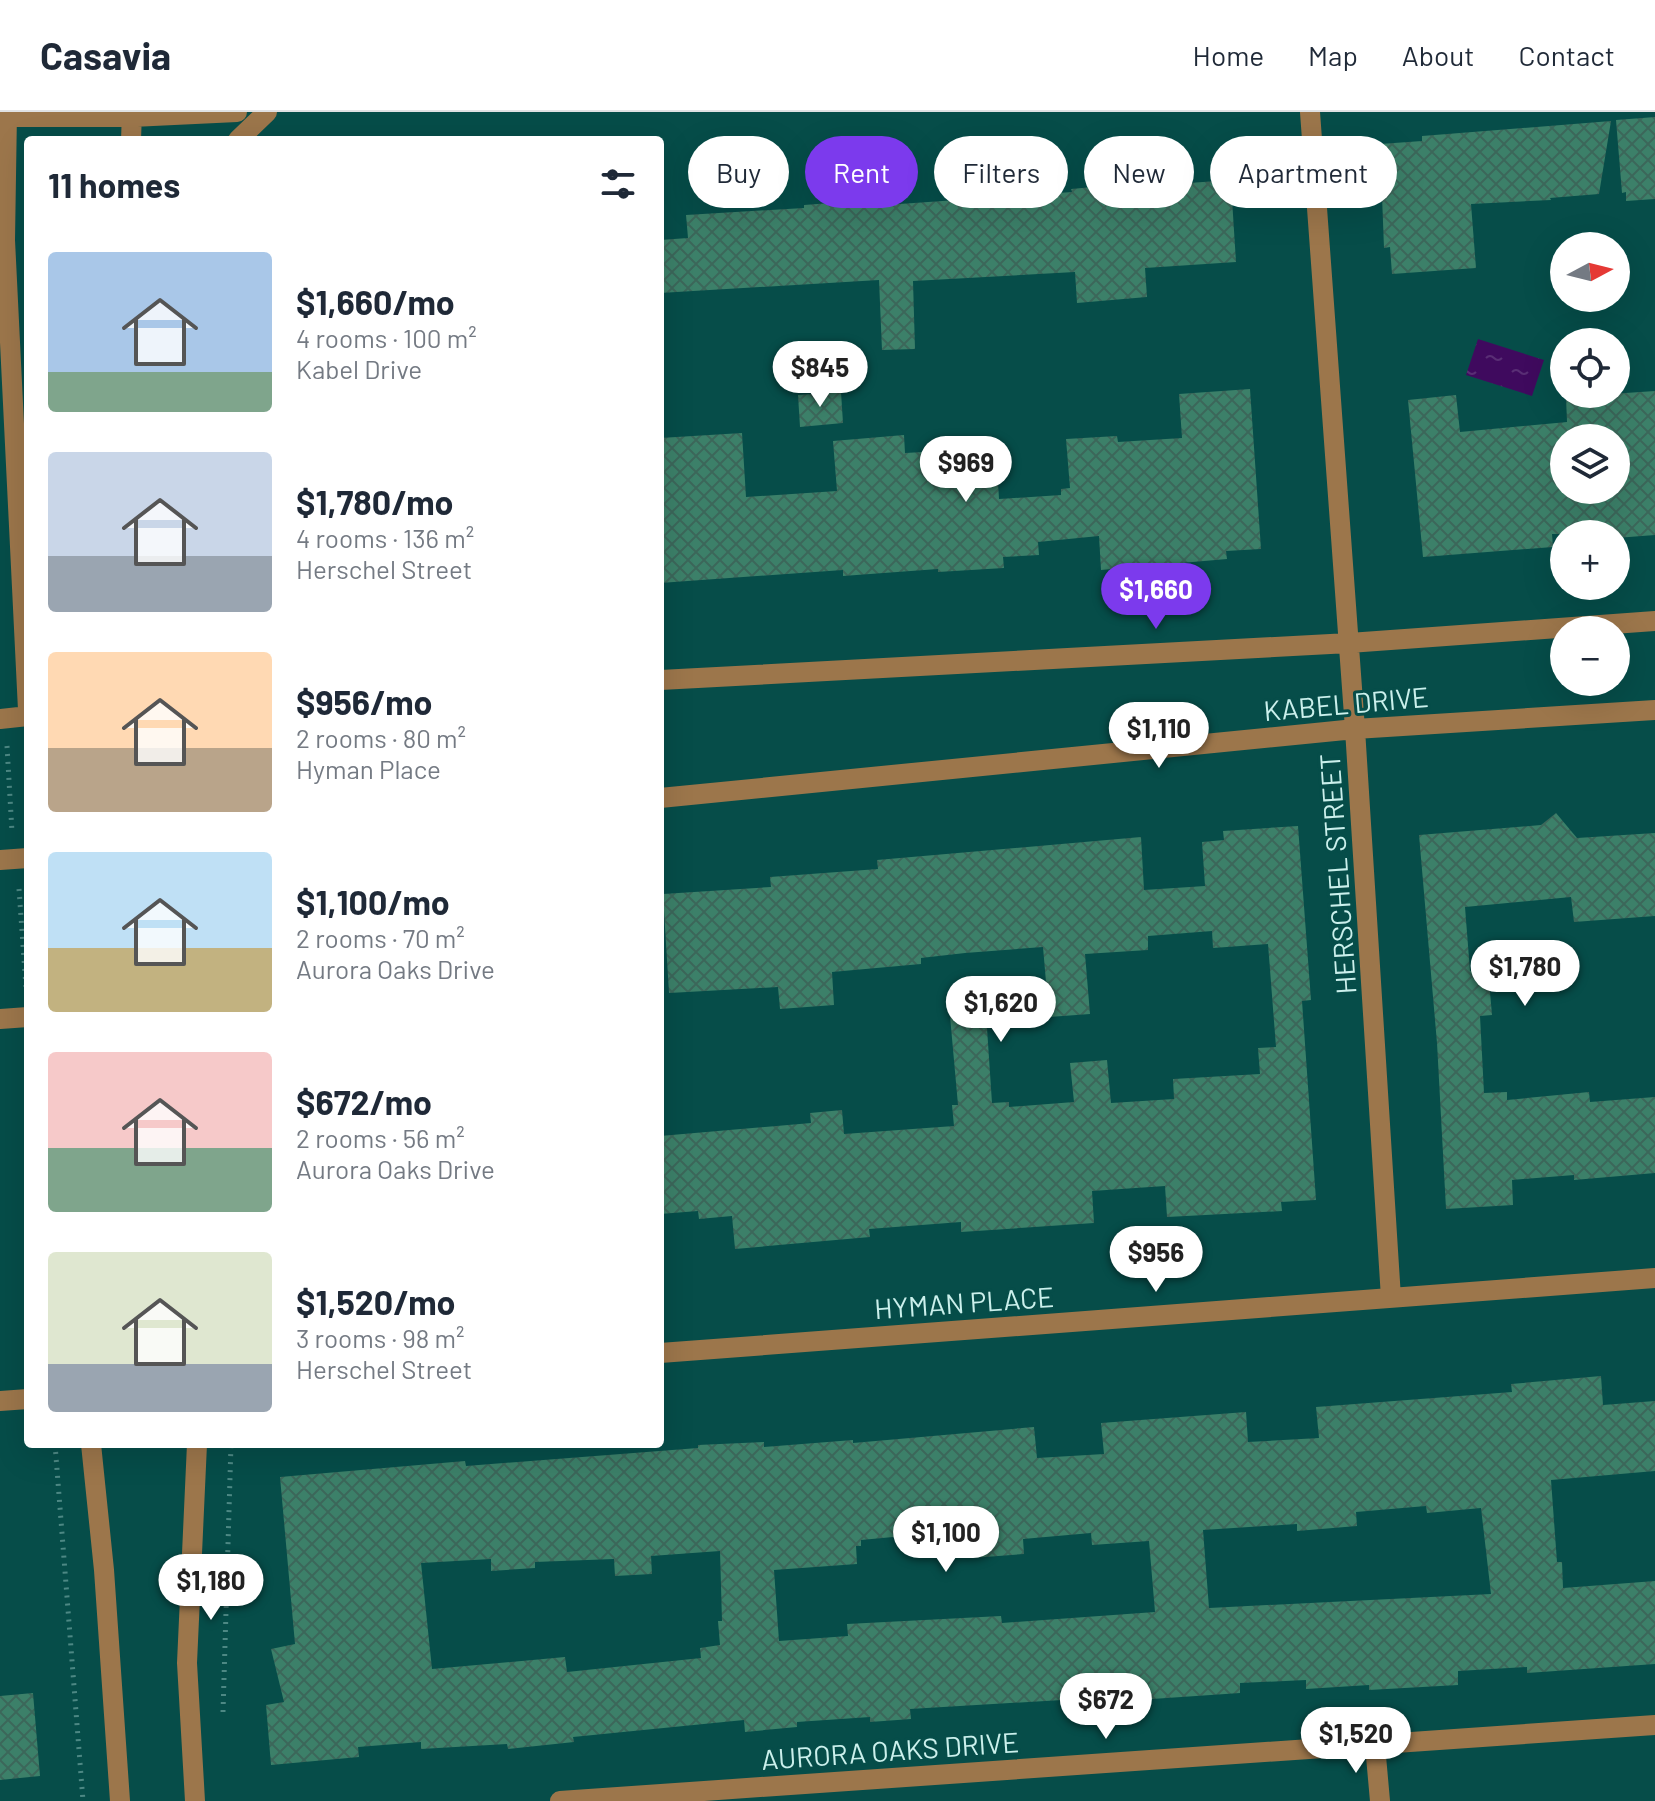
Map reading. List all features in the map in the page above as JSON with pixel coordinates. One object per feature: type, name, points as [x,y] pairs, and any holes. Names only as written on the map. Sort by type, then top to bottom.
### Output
[{"type":"street","points":[[24,664],[8,468],[6,115],[237,112]]},
{"type":"street","points":[[242,136],[267,112]]},
{"type":"street","name":"HERSCHEL STREET","points":[[1310,112],[1355,729],[1391,1298]]},
{"type":"street","points":[[131,136],[132,115]]},
{"type":"street","name":"KABEL DRIVE","points":[[664,680],[1349,643],[1655,621]]},
{"type":"street","name":"KABEL DRIVE","points":[[664,798],[1355,729],[1655,710]]},
{"type":"street","points":[[0,719],[24,714]]},
{"type":"street","points":[[0,860],[24,858]]},
{"type":"street","points":[[0,1019],[24,1017]]},
{"type":"street","name":"HYMAN PLACE","points":[[664,1353],[1655,1278]]},
{"type":"street","points":[[0,1401],[24,1399]]},
{"type":"street","points":[[91,1448],[104,1570],[120,1801]]},
{"type":"street","points":[[195,1801],[187,1663],[197,1448]]},
{"type":"street","name":"AURORA OAKS DRIVE","points":[[560,1801],[1655,1725]]},
{"type":"street","points":[[1375,1745],[1380,1801]]},
{"type":"path","points":[[7,743],[11,816]]},
{"type":"path","points":[[17,880],[24,965]]},
{"type":"path","points":[[55,1448],[83,1801]]},
{"type":"path","points":[[223,1691],[231,1448]]},
{"type":"water","points":[[1478,339],[1544,360],[1532,396],[1466,375]]},
{"type":"building","points":[[1655,117],[1655,199],[1626,201],[1626,192],[1622,193],[1616,120]]},
{"type":"building","points":[[1611,121],[1599,194],[1471,204],[1476,268],[1392,274],[1390,247],[1384,248],[1382,208],[1397,208],[1397,143],[1422,141],[1422,136]]},
{"type":"building","points":[[1210,181],[1210,208],[1233,208],[1236,262],[1145,268],[1147,297],[1077,303],[1075,272],[913,281],[915,349],[882,350],[879,280],[664,293],[664,240],[688,238],[686,215],[804,208],[805,205],[805,208],[918,208],[918,203],[934,202],[934,208],[1068,208],[1068,192],[1072,192],[1071,189],[1084,188],[1084,208],[1194,208],[1194,183]]},
{"type":"building","points":[[1250,389],[1261,549],[1226,551],[1227,559],[1101,570],[1099,536],[1038,542],[1039,555],[1003,557],[1004,568],[843,576],[843,570],[664,583],[664,438],[742,433],[746,497],[837,491],[833,441],[904,435],[905,453],[996,448],[999,499],[1061,495],[1061,489],[1070,488],[1066,439],[1117,436],[1118,442],[1182,438],[1179,394]]},
{"type":"building","points":[[1655,391],[1655,535],[1630,537],[1630,520],[1550,520],[1550,547],[1423,557],[1408,400],[1456,395],[1460,432],[1567,422],[1566,408],[1630,408],[1630,393]]},
{"type":"building","points":[[841,392],[843,423],[800,427],[798,395]]},
{"type":"building","points":[[1556,813],[1577,838],[1655,833],[1655,916],[1574,922],[1571,897],[1465,907],[1470,971],[1488,969],[1492,1015],[1480,1016],[1484,1093],[1507,1092],[1507,1100],[1589,1092],[1590,1102],[1655,1097],[1655,1173],[1574,1180],[1574,1175],[1512,1180],[1513,1205],[1446,1209],[1437,1043],[1419,835],[1541,825]]},
{"type":"building","points":[[1298,826],[1311,1000],[1302,1001],[1316,1200],[1281,1202],[1282,1211],[1167,1217],[1165,1186],[1092,1191],[1094,1223],[961,1232],[961,1222],[869,1229],[870,1237],[735,1249],[732,1216],[699,1219],[698,1211],[664,1214],[664,1136],[811,1123],[810,1113],[842,1110],[844,1134],[954,1126],[952,1105],[958,1105],[950,1016],[986,1013],[992,1103],[1009,1102],[1009,1107],[1074,1102],[1070,1063],[1107,1060],[1111,1103],[1174,1099],[1173,1079],[1260,1074],[1258,1048],[1276,1047],[1268,944],[1213,948],[1212,931],[1148,936],[1148,950],[1085,954],[1090,1014],[1049,1017],[1043,947],[921,958],[921,964],[832,972],[834,1005],[780,1009],[778,987],[669,993],[664,894],[771,887],[770,877],[878,869],[877,860],[1141,837],[1144,890],[1205,886],[1202,842],[1224,840],[1223,831]]},
{"type":"building","points":[[1601,1376],[1603,1405],[1655,1401],[1655,1471],[1551,1480],[1557,1562],[1562,1562],[1563,1588],[1655,1581],[1655,1664],[1527,1673],[1527,1667],[1458,1671],[1458,1685],[1369,1690],[1369,1685],[1306,1689],[1306,1680],[1240,1683],[1240,1693],[1079,1704],[1079,1699],[910,1709],[911,1719],[870,1722],[870,1717],[797,1722],[797,1727],[745,1732],[744,1720],[573,1737],[574,1742],[508,1749],[507,1744],[421,1749],[421,1742],[358,1747],[359,1757],[271,1765],[266,1705],[284,1702],[271,1649],[295,1644],[280,1477],[465,1461],[466,1466],[698,1448],[698,1445],[764,1442],[764,1447],[853,1440],[853,1443],[1034,1427],[1037,1458],[1104,1454],[1101,1423],[1246,1412],[1248,1442],[1319,1438],[1316,1407],[1512,1392],[1511,1384]],"holes":[[[1426,1506],[1427,1513],[1481,1508],[1491,1594],[1209,1608],[1203,1530],[1297,1524],[1297,1531],[1357,1526],[1356,1512]],[[936,1533],[937,1550],[971,1547],[972,1558],[1024,1554],[1023,1539],[1091,1533],[1092,1545],[1149,1541],[1155,1612],[1002,1623],[1001,1616],[847,1624],[848,1636],[779,1641],[774,1570],[857,1564],[856,1546],[861,1546],[861,1540]],[[720,1551],[720,1645],[700,1648],[701,1658],[567,1672],[565,1657],[432,1669],[421,1563],[491,1559],[491,1571],[535,1568],[535,1562],[614,1559],[615,1576],[652,1574],[651,1556]]]},
{"type":"building","points":[[33,1693],[40,1776],[0,1780],[0,1696]]}]
